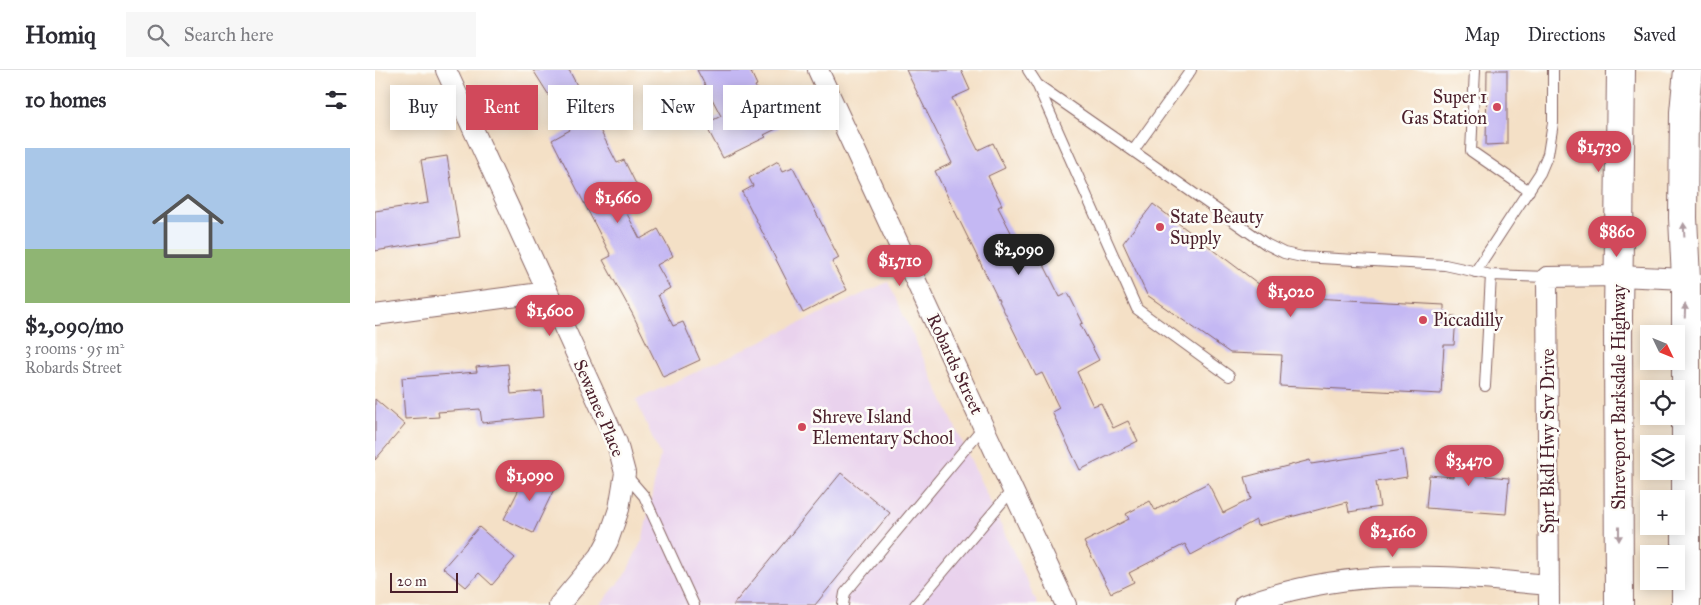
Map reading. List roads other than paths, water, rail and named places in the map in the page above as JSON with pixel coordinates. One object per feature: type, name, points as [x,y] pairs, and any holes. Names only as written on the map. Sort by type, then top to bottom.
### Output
[{"type":"main road","name":"Shreveport Barksdale Highway","points":[[1619,605],[1621,70]]},
{"type":"main road","points":[[1687,70],[1683,180],[1691,283],[1689,600]]},
{"type":"street","name":"Sewanee Place","points":[[446,70],[617,443],[625,473],[619,509],[608,541],[600,556],[559,605]]},
{"type":"street","name":"Robards Street","points":[[818,70],[1066,605]]},
{"type":"street","points":[[1547,277],[1619,276],[1691,283]]},
{"type":"street","name":"Sprt Bkdl Hwy Srv Drive","points":[[1547,277],[1549,605]]},
{"type":"street","points":[[375,314],[548,292]]},
{"type":"street","points":[[1244,605],[1272,595],[1327,582],[1377,577],[1449,575],[1549,585]]},
{"type":"lane","points":[[1027,70],[1037,84],[1137,309],[1229,376]]},
{"type":"lane","points":[[1133,151],[1191,70]]},
{"type":"lane","points":[[1475,70],[1471,151],[1529,191]]},
{"type":"lane","points":[[1475,272],[1540,173],[1552,138],[1553,70]]},
{"type":"lane","points":[[1037,84],[1266,244],[1284,253],[1302,257],[1445,265],[1491,275],[1547,277]]},
{"type":"lane","points":[[1485,386],[1491,275]]},
{"type":"lane","points":[[843,605],[845,594],[984,426]]},
{"type":"lane","points":[[625,473],[644,496],[694,605]]},
{"type":"lane","points":[[915,605],[1013,489]]},
{"type":"place","name":"Super 1 Gas Station","points":[[1497,107]]},
{"type":"place","name":"State Beauty Supply","points":[[1160,227]]},
{"type":"place","name":"Piccadilly","points":[[1423,320]]},
{"type":"place","name":"Shreve Island Elementary School","points":[[802,427]]}]
